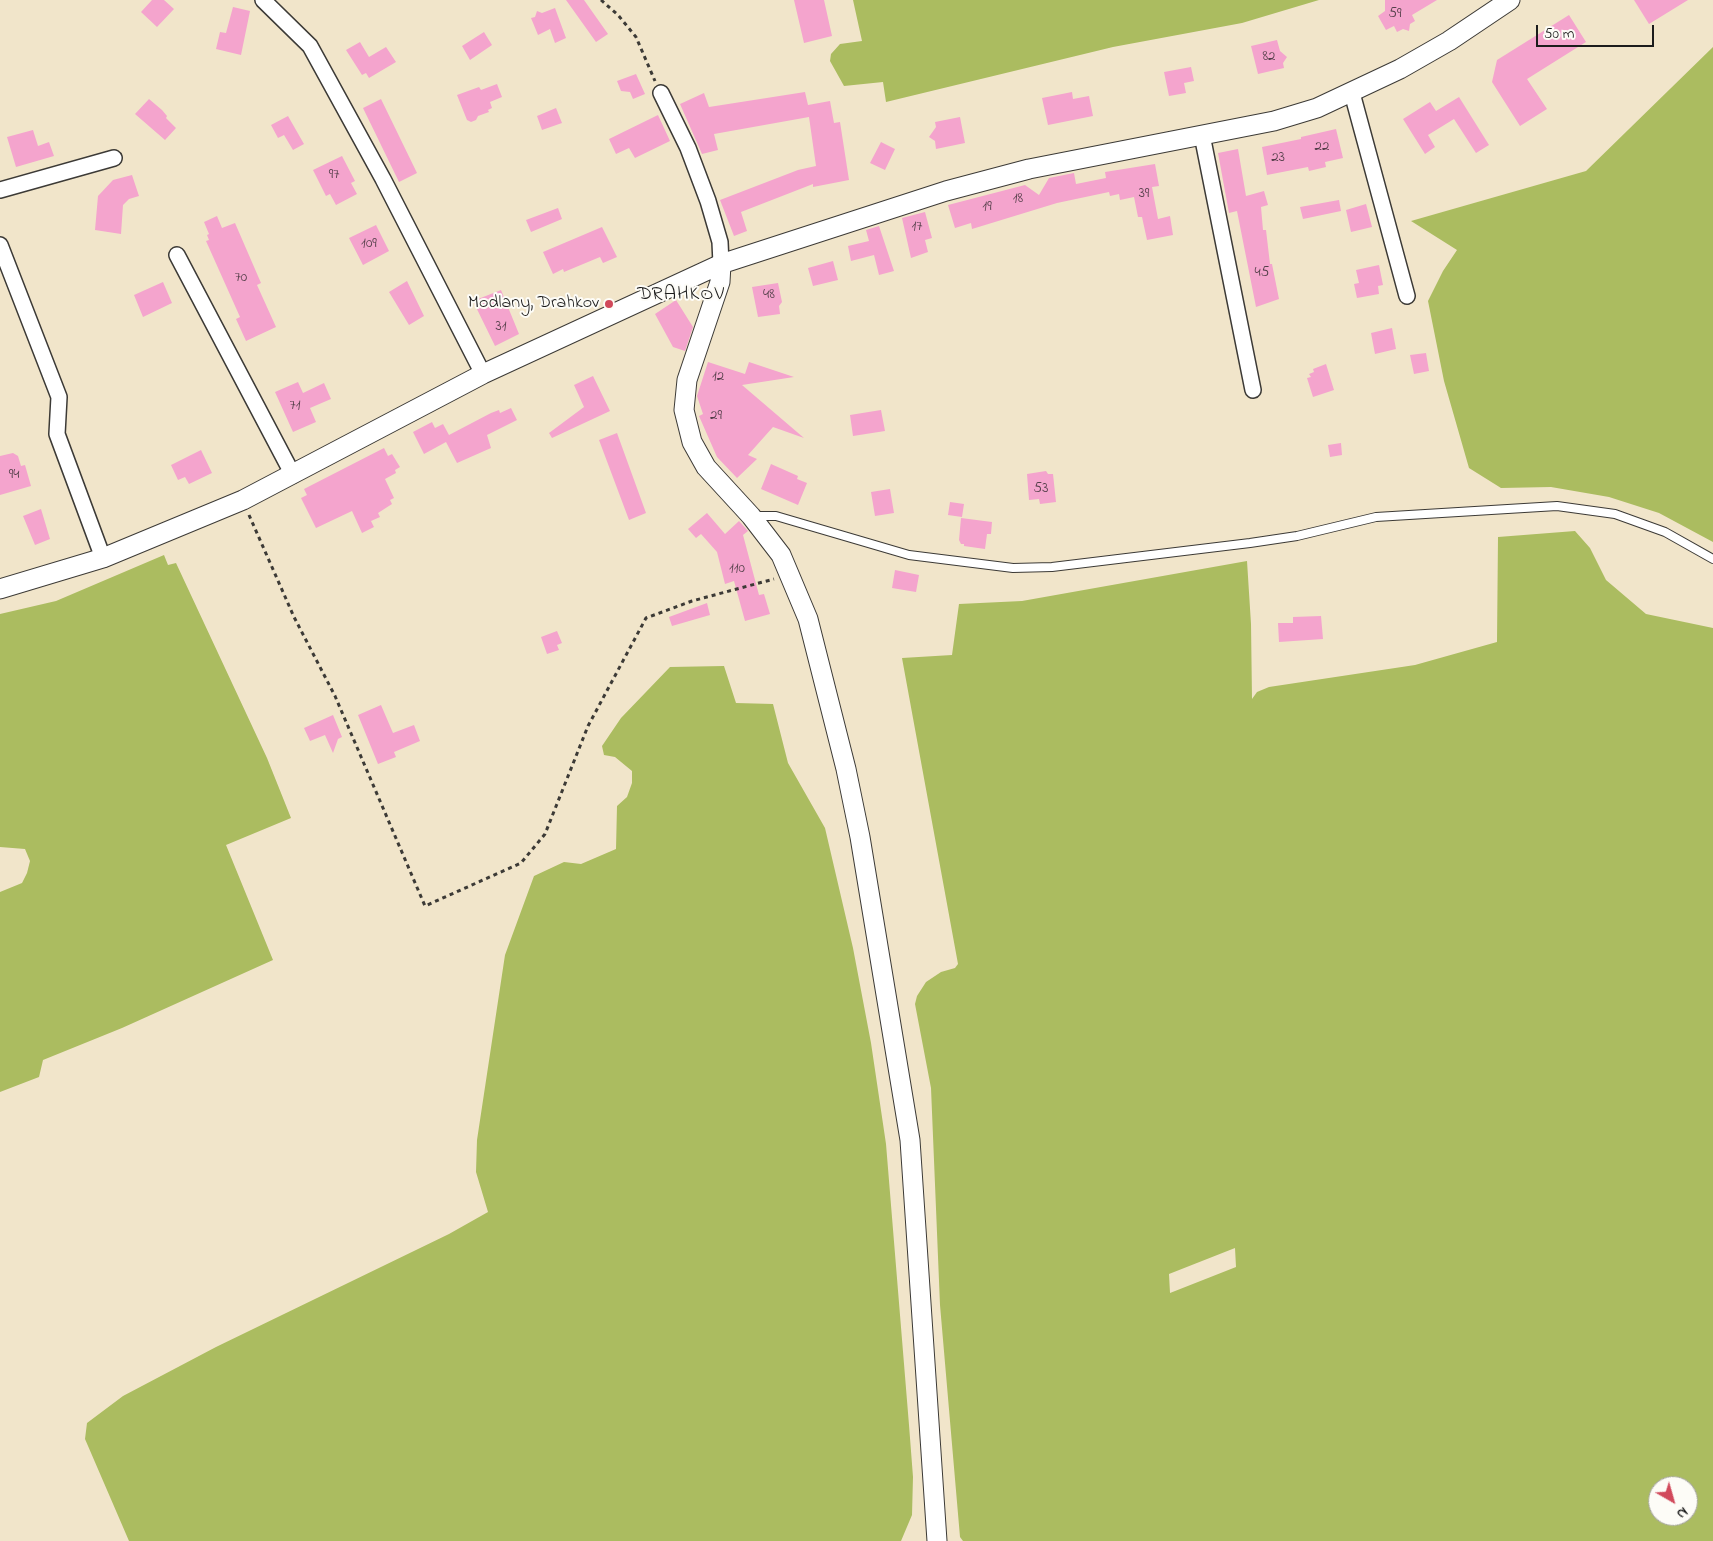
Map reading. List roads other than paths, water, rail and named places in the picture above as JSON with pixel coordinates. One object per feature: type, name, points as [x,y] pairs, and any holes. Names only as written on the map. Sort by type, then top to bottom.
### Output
[{"type":"street","points":[[263,0],[310,46],[383,179],[483,374]]},
{"type":"street","points":[[0,589],[103,558],[242,500],[294,475],[483,374],[721,264],[956,188],[1029,169],[1274,120],[1317,108],[1400,69],[1449,41],[1510,0]]},
{"type":"street","points":[[661,93],[688,148],[708,201],[720,242],[720,282],[687,380],[684,410],[692,442],[706,467],[771,540],[808,619],[846,769],[860,837],[899,1064],[910,1140],[937,1541]]},
{"type":"street","points":[[1352,93],[1406,296]]},
{"type":"street","points":[[1202,134],[1253,390]]},
{"type":"street","points":[[0,190],[114,158]]},
{"type":"street","points":[[0,246],[59,397],[57,434],[103,558]]},
{"type":"street","points":[[177,255],[294,475]]},
{"type":"lane","points":[[751,516],[776,516],[909,555],[1013,568],[1052,567],[1250,543],[1297,536],[1376,517],[1557,506],[1615,514],[1665,532],[1713,559]]},
{"type":"place","name":"Modlany, Drahkov","points":[[609,304]]},
{"type":"district","name":"DRAHKOV","points":[[681,296]]}]
